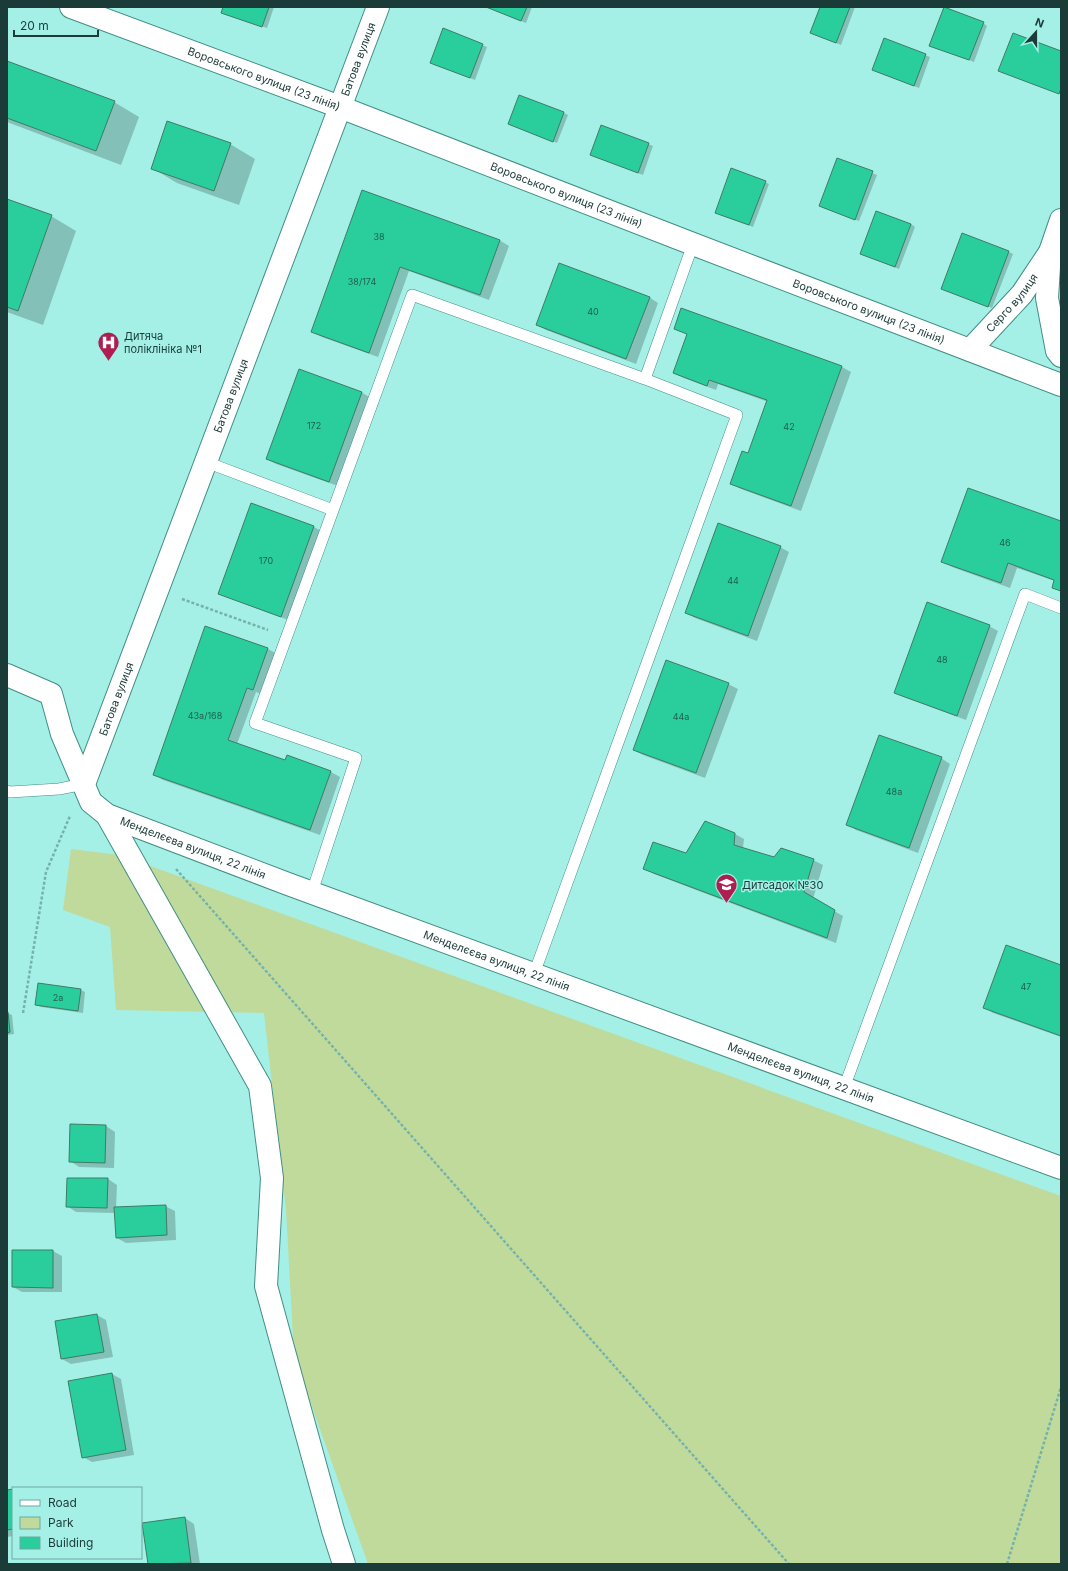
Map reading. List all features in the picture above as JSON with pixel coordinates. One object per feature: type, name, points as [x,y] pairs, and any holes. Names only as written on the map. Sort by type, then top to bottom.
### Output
[{"type":"street","name":"Воровського вулиця (23 лiнiя)","points":[[71,7],[340,107],[1061,385]]},
{"type":"street","name":"Батова вулиця","points":[[84,784],[378,7]]},
{"type":"street","name":"Серго вулиця","points":[[970,350],[1022,294],[1050,252],[1061,220]]},
{"type":"street","name":"Серго вулиця","points":[[1050,252],[1047,298],[1057,351],[1061,356]]},
{"type":"street","name":"Менделєєва вулиця, 22 лінія","points":[[7,675],[51,694],[62,734],[91,802],[107,815],[1061,1168]]},
{"type":"street","points":[[107,815],[260,1086],[272,1178],[266,1286],[333,1530],[344,1564]]},
{"type":"lane","points":[[645,379],[693,244]]},
{"type":"lane","points":[[312,892],[356,758],[256,723],[412,295],[645,379],[737,415],[534,974]]},
{"type":"lane","points":[[206,462],[333,510]]},
{"type":"lane","points":[[844,1088],[1026,594],[1061,608]]},
{"type":"lane","points":[[7,791],[59,789],[84,784]]},
{"type":"path","points":[[157,590],[287,637]]},
{"type":"path","points":[[23,1014],[46,872],[84,784]]},
{"type":"path","points":[[172,864],[789,1564]]},
{"type":"path","points":[[1007,1564],[1061,1387]]},
{"type":"green space","points":[[71,849],[120,855],[1061,1196],[1061,1564],[368,1564],[294,1356],[286,1210],[264,1013],[116,1010],[110,927],[63,910]]},
{"type":"building","points":[[223,7],[269,7],[262,27],[221,13]]},
{"type":"building","points":[[486,7],[527,7],[521,21]]},
{"type":"building","points":[[820,7],[850,7],[836,43],[810,33]]},
{"type":"building","points":[[944,7],[984,22],[969,60],[929,46]]},
{"type":"building","points":[[443,28],[483,44],[470,78],[430,63]]},
{"type":"building","points":[[1013,33],[1061,51],[1061,88],[1059,94],[998,71]]},
{"type":"building","points":[[884,38],[926,54],[914,86],[872,70]]},
{"type":"building","points":[[7,61],[115,101],[96,151],[7,118]]},
{"type":"building","points":[[519,95],[564,112],[553,142],[508,124]]},
{"type":"building","points":[[167,121],[231,143],[214,191],[151,169]]},
{"type":"building","points":[[601,125],[649,143],[638,173],[590,155]]},
{"type":"building","points":[[837,158],[873,171],[855,220],[819,206]]},
{"type":"building","points":[[731,168],[766,181],[749,225],[715,213]]},
{"type":"building","points":[[362,190],[500,240],[480,295],[400,267],[369,353],[311,332]]},
{"type":"building","points":[[7,199],[52,215],[18,311],[7,307]]},
{"type":"building","points":[[876,211],[911,224],[895,267],[860,254]]},
{"type":"building","points":[[962,233],[1009,251],[988,307],[941,289]]},
{"type":"building","points":[[559,263],[650,297],[626,359],[536,325]]},
{"type":"building","points":[[681,308],[842,366],[791,506],[730,484],[742,451],[748,453],[767,400],[709,380],[707,386],[673,373],[687,334],[674,329]]},
{"type":"building","points":[[299,369],[362,392],[329,482],[266,459]]},
{"type":"building","points":[[968,488],[1061,521],[1061,591],[1052,588],[1054,580],[1008,563],[1001,583],[941,562]]},
{"type":"building","points":[[251,503],[314,526],[281,617],[218,594]]},
{"type":"building","points":[[718,523],[781,546],[748,636],[685,613]]},
{"type":"building","points":[[927,602],[990,625],[957,716],[894,693]]},
{"type":"building","points":[[205,626],[268,648],[253,690],[247,688],[228,740],[285,760],[287,755],[331,771],[310,830],[153,775]]},
{"type":"building","points":[[666,660],[729,683],[696,773],[633,750]]},
{"type":"building","points":[[879,735],[942,757],[909,848],[846,825]]},
{"type":"building","points":[[705,821],[735,833],[734,845],[774,857],[781,848],[814,859],[804,892],[835,910],[827,938],[643,869],[653,842],[686,853]]},
{"type":"building","points":[[1006,945],[1061,965],[1061,1036],[983,1008]]},
{"type":"building","points":[[38,983],[81,989],[78,1011],[35,1005]]},
{"type":"building","points":[[7,1012],[10,1032],[7,1033]]},
{"type":"building","points":[[70,1124],[106,1125],[105,1163],[69,1162]]},
{"type":"building","points":[[67,1178],[108,1178],[107,1208],[66,1207]]},
{"type":"building","points":[[166,1205],[167,1235],[116,1238],[114,1207]]},
{"type":"building","points":[[12,1250],[53,1250],[53,1288],[12,1287]]},
{"type":"building","points":[[97,1314],[104,1352],[61,1359],[55,1321]]},
{"type":"building","points":[[112,1373],[126,1450],[82,1458],[68,1381]]},
{"type":"building","points":[[12,1489],[12,1529],[7,1530],[7,1490]]},
{"type":"building","points":[[185,1517],[191,1563],[148,1564],[142,1523]]},
{"type":"place","name":"Дитяча поліклініка №1","points":[[108,362]]},
{"type":"place","name":"Дитсадок №30","points":[[727,904]]}]
